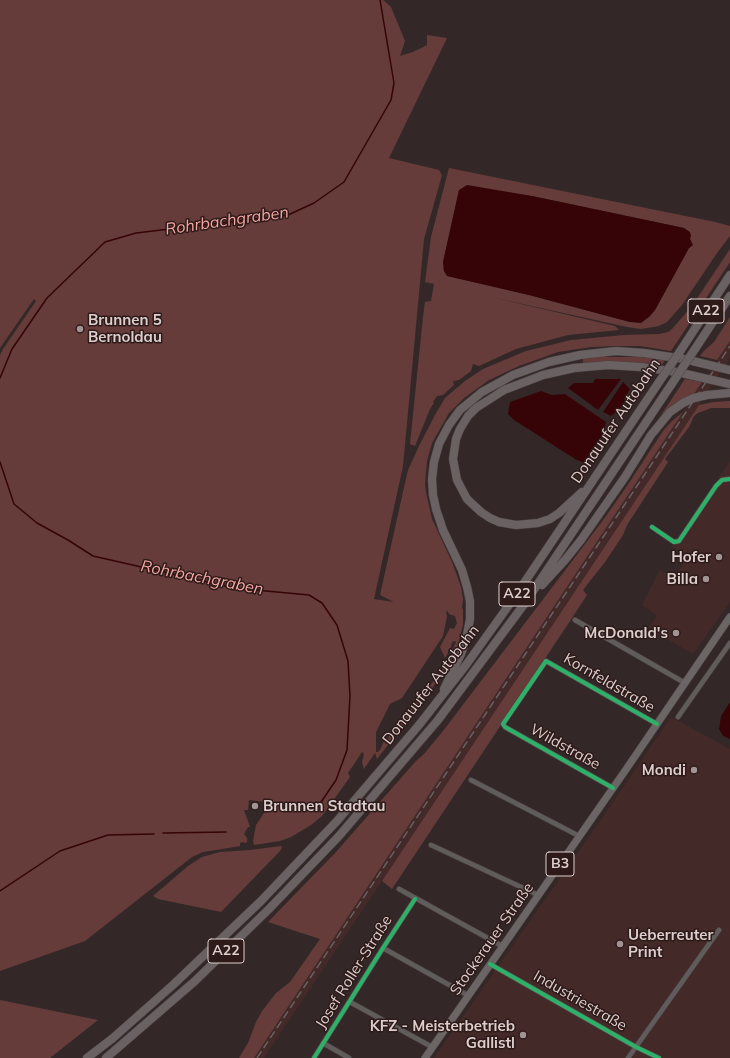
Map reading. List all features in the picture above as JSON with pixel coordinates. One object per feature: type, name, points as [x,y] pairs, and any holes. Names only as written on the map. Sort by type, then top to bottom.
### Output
[{"type":"highway","name":"Donauufer Autobahn","points":[[87,1058],[113,1038],[174,984],[261,901],[336,821],[439,700],[514,598],[592,484],[730,275]]},
{"type":"highway","name":"Donauufer Autobahn","points":[[106,1058],[195,981],[269,909],[339,836],[438,720],[525,603],[730,296]]},
{"type":"highway","points":[[439,700],[452,670],[464,648],[470,619],[470,601],[465,578],[438,518],[432,488],[434,462],[439,444],[449,425],[460,410],[482,392],[517,373],[549,362],[580,355],[616,352],[644,353],[684,359],[730,370]]},
{"type":"highway","points":[[592,484],[564,510],[545,521],[520,525],[499,522],[490,518],[473,506],[467,499],[460,486],[455,472],[454,459],[458,433],[472,411],[493,396],[529,380],[569,369],[601,365],[640,367],[692,375],[730,384]]},
{"type":"highway","points":[[525,603],[577,545],[625,477],[651,435],[670,412],[683,403],[694,398],[730,393]]},
{"type":"main road","name":"Stockerauer Straße","points":[[425,1058],[730,617]]},
{"type":"street","points":[[652,526],[674,542],[679,541],[716,486],[722,480],[730,479]]},
{"type":"street","points":[[576,620],[685,683]]},
{"type":"street","points":[[678,717],[730,643]]},
{"type":"street","name":"Kornfeldstraße","points":[[505,727],[503,724],[546,661],[657,724]]},
{"type":"street","name":"Wildstraße","points":[[505,727],[613,788]]},
{"type":"street","points":[[471,780],[579,836]]},
{"type":"street","points":[[431,844],[538,895]]},
{"type":"street","points":[[399,889],[502,946]]},
{"type":"street","name":"Josef Roller-Straße","points":[[314,1058],[415,899]]},
{"type":"street","points":[[628,1058],[719,930]]},
{"type":"street","points":[[383,948],[468,996]]},
{"type":"street","name":"Industriestraße","points":[[490,964],[636,1047],[659,1058]]},
{"type":"street","points":[[350,1002],[432,1048]]},
{"type":"street","points":[[323,1043],[349,1058]]},
{"type":"shaded area","points":[[0,0],[383,0],[391,7],[405,41],[400,56],[413,52],[427,45],[427,35],[447,38],[389,158],[439,170],[442,175],[424,239],[403,466],[374,599],[394,602],[380,595],[408,470],[445,398],[465,381],[483,369],[526,351],[571,340],[624,335],[659,334],[668,332],[692,306],[730,249],[730,262],[671,351],[640,346],[617,346],[591,347],[558,352],[519,366],[489,380],[464,398],[449,413],[432,443],[427,461],[425,484],[432,519],[452,562],[461,587],[463,599],[463,625],[457,648],[448,666],[430,691],[377,759],[375,753],[364,769],[362,762],[364,754],[362,752],[348,773],[350,777],[322,816],[311,825],[291,837],[280,841],[254,845],[253,841],[256,825],[264,813],[265,802],[249,800],[248,810],[244,810],[250,827],[248,827],[244,834],[247,838],[247,842],[240,843],[241,846],[203,852],[192,857],[85,941],[0,971],[0,355],[36,301],[34,299],[0,348]],"holes":[[[447,610],[449,614],[455,616],[457,623],[454,629],[450,628],[440,647],[445,658],[452,642],[455,641],[456,642],[450,656],[441,672],[389,736],[386,744],[384,741],[380,750],[376,752],[376,732],[390,704],[402,698],[443,636]]]},
{"type":"shaded area","points":[[449,168],[730,226],[730,236],[682,305],[667,322],[659,326],[641,329],[627,327],[491,297],[615,326],[619,330],[568,335],[516,349],[479,366],[473,364],[471,371],[459,380],[453,381],[454,385],[443,395],[437,396],[433,402],[434,403],[430,409],[415,446],[410,444],[423,317],[425,302],[431,301],[434,284],[425,282],[431,237]],"holes":[[[459,190],[532,196],[684,228],[691,241],[691,247],[689,248],[655,310],[649,317],[630,322],[529,295],[448,276],[444,271],[443,262]]]},
{"type":"shaded area","points":[[467,185],[532,196],[684,228],[690,232],[690,239],[693,245],[689,248],[655,310],[641,323],[630,322],[529,295],[447,276],[444,271],[443,262],[459,190]]},
{"type":"shaded area","points":[[730,317],[730,341],[717,360],[700,356],[714,342]]},
{"type":"shaded area","points":[[730,341],[730,358],[264,1058],[254,1058]]},
{"type":"shaded area","points":[[605,355],[606,357],[643,357],[665,360],[661,366],[615,362],[583,364],[583,358]]},
{"type":"shaded area","points":[[595,379],[621,379],[598,410],[568,388],[574,383],[593,383]]},
{"type":"shaded area","points":[[685,379],[702,382],[694,394],[665,412],[659,418]]},
{"type":"shaded area","points":[[623,382],[630,389],[621,408],[611,416],[603,412]]},
{"type":"shaded area","points":[[541,391],[552,395],[565,394],[606,422],[604,433],[584,463],[575,459],[514,420],[508,414],[510,402]]},
{"type":"shaded area","points":[[730,401],[730,408],[711,408],[694,416],[689,427],[665,459],[668,462],[627,525],[623,535],[605,562],[583,590],[587,595],[392,889],[382,881],[699,405]]},
{"type":"shaded area","points":[[683,412],[254,1058],[239,1058],[248,1043],[262,1011],[276,993],[290,982],[320,939],[268,922],[336,852],[443,731],[601,523],[663,431]]},
{"type":"shaded area","points":[[730,461],[730,602],[693,654],[649,629],[657,615],[642,605],[660,570],[675,578],[688,555],[672,547]]},
{"type":"shaded area","points":[[730,702],[730,739],[723,736],[719,729],[721,716]]},
{"type":"shaded area","points":[[671,717],[730,749],[730,1058],[434,1058],[609,808]]},
{"type":"shaded area","points":[[281,846],[282,848],[280,851],[221,912],[158,899],[153,896],[188,866],[202,857],[220,852]]},
{"type":"shaded area","points":[[0,1000],[98,1020],[50,1058],[0,1058]]},
{"type":"waterway","name":"Rohrbachgraben","points":[[0,378],[12,349],[47,298],[105,242],[136,233],[288,215],[314,203],[344,182],[391,100],[394,83],[380,0]]},
{"type":"waterway","name":"Rohrbachgraben","points":[[0,462],[14,504],[37,523],[93,556],[234,588],[309,595],[322,603],[337,625],[348,661],[350,696],[347,750],[336,780],[315,811]]},
{"type":"waterway","name":"Rohrbachgraben","points":[[163,833],[226,832]]},
{"type":"waterway","name":"Rohrbachgraben","points":[[0,891],[60,851],[108,835],[154,834]]},
{"type":"railway","points":[[257,1058],[730,346]]},
{"type":"cycle path","points":[[652,527],[674,542],[679,541],[716,486],[722,480],[730,479]]},
{"type":"cycle path","points":[[613,788],[505,727],[503,724],[546,661],[657,724]]},
{"type":"cycle path","points":[[314,1058],[415,899]]},
{"type":"cycle path","points":[[490,964],[636,1047],[659,1058]]},
{"type":"place","name":"Brunnen 5 Bernoldau","points":[[80,329]]},
{"type":"place","name":"Hofer","points":[[719,557]]},
{"type":"place","name":"Billa","points":[[706,579]]},
{"type":"place","name":"McDonald's","points":[[676,633]]},
{"type":"place","name":"Mondi","points":[[694,770]]},
{"type":"place","name":"Brunnen Stadtau","points":[[255,806]]},
{"type":"place","name":"Ueberreuter Print","points":[[620,944]]},
{"type":"place","name":"KFZ - Meisterbetrieb Gallistl","points":[[523,1035]]}]
